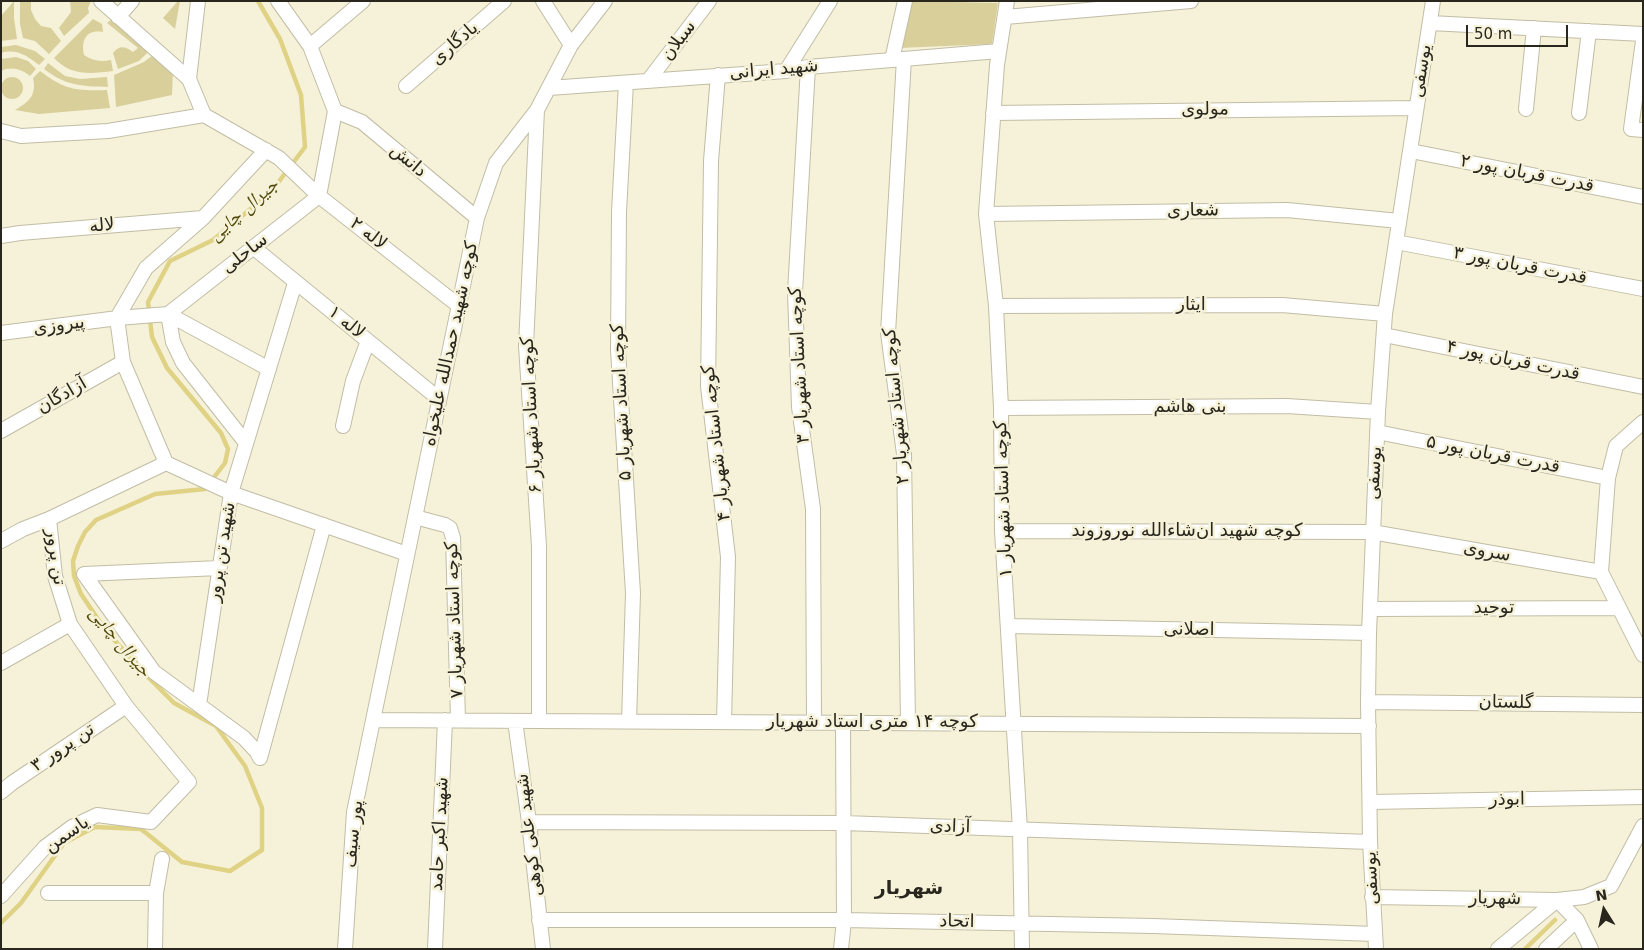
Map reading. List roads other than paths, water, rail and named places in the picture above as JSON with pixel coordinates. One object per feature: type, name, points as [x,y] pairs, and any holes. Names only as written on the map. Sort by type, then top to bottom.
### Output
[{"type":"street","points":[[1,131],[21,136],[108,131],[204,115],[189,79],[101,1]]},
{"type":"street","points":[[118,17],[132,1]]},
{"type":"street","points":[[189,79],[198,1]]},
{"type":"street","points":[[278,1],[310,46],[335,110],[319,196]]},
{"type":"street","points":[[310,46],[363,1]]},
{"type":"street","name":"یادگاری","points":[[406,86],[504,1]]},
{"type":"street","points":[[543,1],[571,45]]},
{"type":"street","name":"کوچه شهید حمدالله علیخواه","points":[[374,720],[477,218],[496,163],[537,110],[571,45],[605,1]]},
{"type":"street","name":"سبلان","points":[[648,81],[709,1]]},
{"type":"street","points":[[786,71],[830,1]]},
{"type":"street","name":"کوچه استاد شهریار ۲","points":[[905,1],[898,59],[888,333],[904,454],[908,723]]},
{"type":"street","name":"کوچه استاد شهریار ۱","points":[[1007,1],[999,51],[986,214],[996,306],[1001,408],[1002,531],[1015,723],[1023,923],[1022,949]]},
{"type":"street","points":[[1005,17],[1117,4],[1191,1]]},
{"type":"street","name":"یوسفی","points":[[1376,949],[1370,842],[1371,802],[1368,702],[1372,532],[1378,412],[1385,314],[1433,1]]},
{"type":"street","points":[[1430,24],[1643,34]]},
{"type":"street","points":[[1526,109],[1534,28]]},
{"type":"street","points":[[1579,113],[1589,31]]},
{"type":"street","points":[[1643,41],[1631,129],[1643,130]]},
{"type":"street","name":"شهید ایرانی","points":[[549,88],[786,71],[808,67],[999,51]]},
{"type":"street","name":"کوچه استاد شهریار ۳","points":[[808,67],[795,292],[799,407],[813,509],[814,722]]},
{"type":"street","name":"کوچه استاد شهریار ۴","points":[[718,75],[711,161],[708,386],[728,557],[724,722]]},
{"type":"street","name":"کوچه استاد شهریار ۵","points":[[626,83],[619,212],[618,350],[633,593],[629,721]]},
{"type":"street","name":"مولوی","points":[[993,113],[1416,108]]},
{"type":"street","name":"دانش","points":[[335,110],[362,122],[477,218]]},
{"type":"street","name":"کوچه استاد شهریار ۶","points":[[537,110],[526,346],[539,546],[539,720]]},
{"type":"street","name":"لاله ۲","points":[[204,115],[279,158],[319,196],[459,306]]},
{"type":"street","points":[[266,150],[203,218],[146,268],[118,318],[123,362],[166,463],[231,493],[295,283]]},
{"type":"street","name":"قدرت قربان پور ۲","points":[[1411,152],[1643,197]]},
{"type":"street","name":"ساحلی","points":[[168,314],[319,196]]},
{"type":"street","name":"شعاری","points":[[986,214],[1287,210],[1400,221]]},
{"type":"street","name":"لاله","points":[[1,236],[203,218]]},
{"type":"street","name":"قدرت قربان پور ۳","points":[[1396,242],[1643,289]]},
{"type":"street","name":"لاله ۱","points":[[253,247],[439,398]]},
{"type":"street","name":"ایثار","points":[[996,306],[1282,305],[1385,314]]},
{"type":"street","points":[[168,314],[269,369]]},
{"type":"street","points":[[168,314],[173,342],[183,363],[246,443]]},
{"type":"street","name":"پیروزی","points":[[1,333],[118,318],[168,314]]},
{"type":"street","name":"قدرت قربان پور ۴","points":[[1384,335],[1643,388]]},
{"type":"street","points":[[343,426],[353,381],[368,341]]},
{"type":"street","name":"آزادگان","points":[[1,431],[123,362]]},
{"type":"street","name":"بنی هاشم","points":[[1001,408],[1287,406],[1378,412]]},
{"type":"street","points":[[1643,422],[1616,446],[1608,478],[1601,572],[1643,655]]},
{"type":"street","name":"قدرت قربان پور ۵","points":[[1377,432],[1608,478]]},
{"type":"street","name":"تن پرور","points":[[151,822],[189,782],[126,706],[70,624],[54,576],[49,519],[166,463]]},
{"type":"street","name":"شهید تن پرور","points":[[199,705],[231,493],[407,554]]},
{"type":"street","name":"کوچه استاد شهریار ۷","points":[[416,517],[445,525],[450,528],[453,538],[452,720]]},
{"type":"street","points":[[1,542],[23,529],[49,519]]},
{"type":"street","points":[[219,568],[84,574],[154,672],[244,738],[260,758],[324,525]]},
{"type":"street","name":"کوچه شهید ان‌شاءالله نوروزوند","points":[[1002,531],[1372,532]]},
{"type":"street","name":"سروی","points":[[1372,532],[1601,572]]},
{"type":"street","name":"توحید","points":[[1370,608],[1619,608]]},
{"type":"street","points":[[1,663],[70,624]]},
{"type":"street","name":"اصلانی","points":[[1009,626],[1369,633]]},
{"type":"street","name":"گلستان","points":[[1368,702],[1643,704]]},
{"type":"street","name":"تن پرور ۳","points":[[1,792],[126,706]]},
{"type":"street","name":"کوچه ۱۴ متری استاد شهریار","points":[[374,720],[1369,726]]},
{"type":"street","name":"پور سیف","points":[[345,949],[354,812],[374,720]]},
{"type":"street","name":"شهید اکبر حامد","points":[[435,949],[452,720]]},
{"type":"street","name":"شهید علی کوهی","points":[[515,721],[529,822],[543,949]]},
{"type":"street","points":[[841,949],[844,920],[843,723]]},
{"type":"street","name":"ابوذر","points":[[1371,802],[1643,797]]},
{"type":"street","name":"یاسمن","points":[[1,896],[45,848],[72,826],[80,822],[96,815],[151,822]]},
{"type":"street","name":"آزادی","points":[[529,822],[844,823],[1370,842]]},
{"type":"street","name":"شهریار","points":[[1372,897],[1557,900],[1584,897],[1610,886],[1643,826]]},
{"type":"street","points":[[155,949],[156,893],[162,859]]},
{"type":"street","points":[[48,892],[156,893]]},
{"type":"street","points":[[1498,949],[1557,900],[1577,920],[1591,949]]},
{"type":"street","name":"اتحاد","points":[[539,920],[844,920],[1023,923],[1375,934]]},
{"type":"street","points":[[1546,949],[1577,920]]},
{"type":"waterway","name":"جیرال چایی","points":[[1,923],[21,903],[64,843],[95,827],[141,829],[182,862],[230,871],[262,850],[262,808],[245,766],[216,726],[174,703],[106,631],[81,594],[74,576],[73,561],[85,532],[96,520],[155,494],[205,489],[225,463],[228,449],[221,433],[167,368],[152,337],[148,302],[170,261],[213,240],[271,192],[305,147],[301,95],[280,39],[258,1]]},
{"type":"waterway","name":"جیرال چایی","points":[[1525,949],[1555,920]]},
{"type":"district","name":"شهریار","points":[[909,889]]}]
